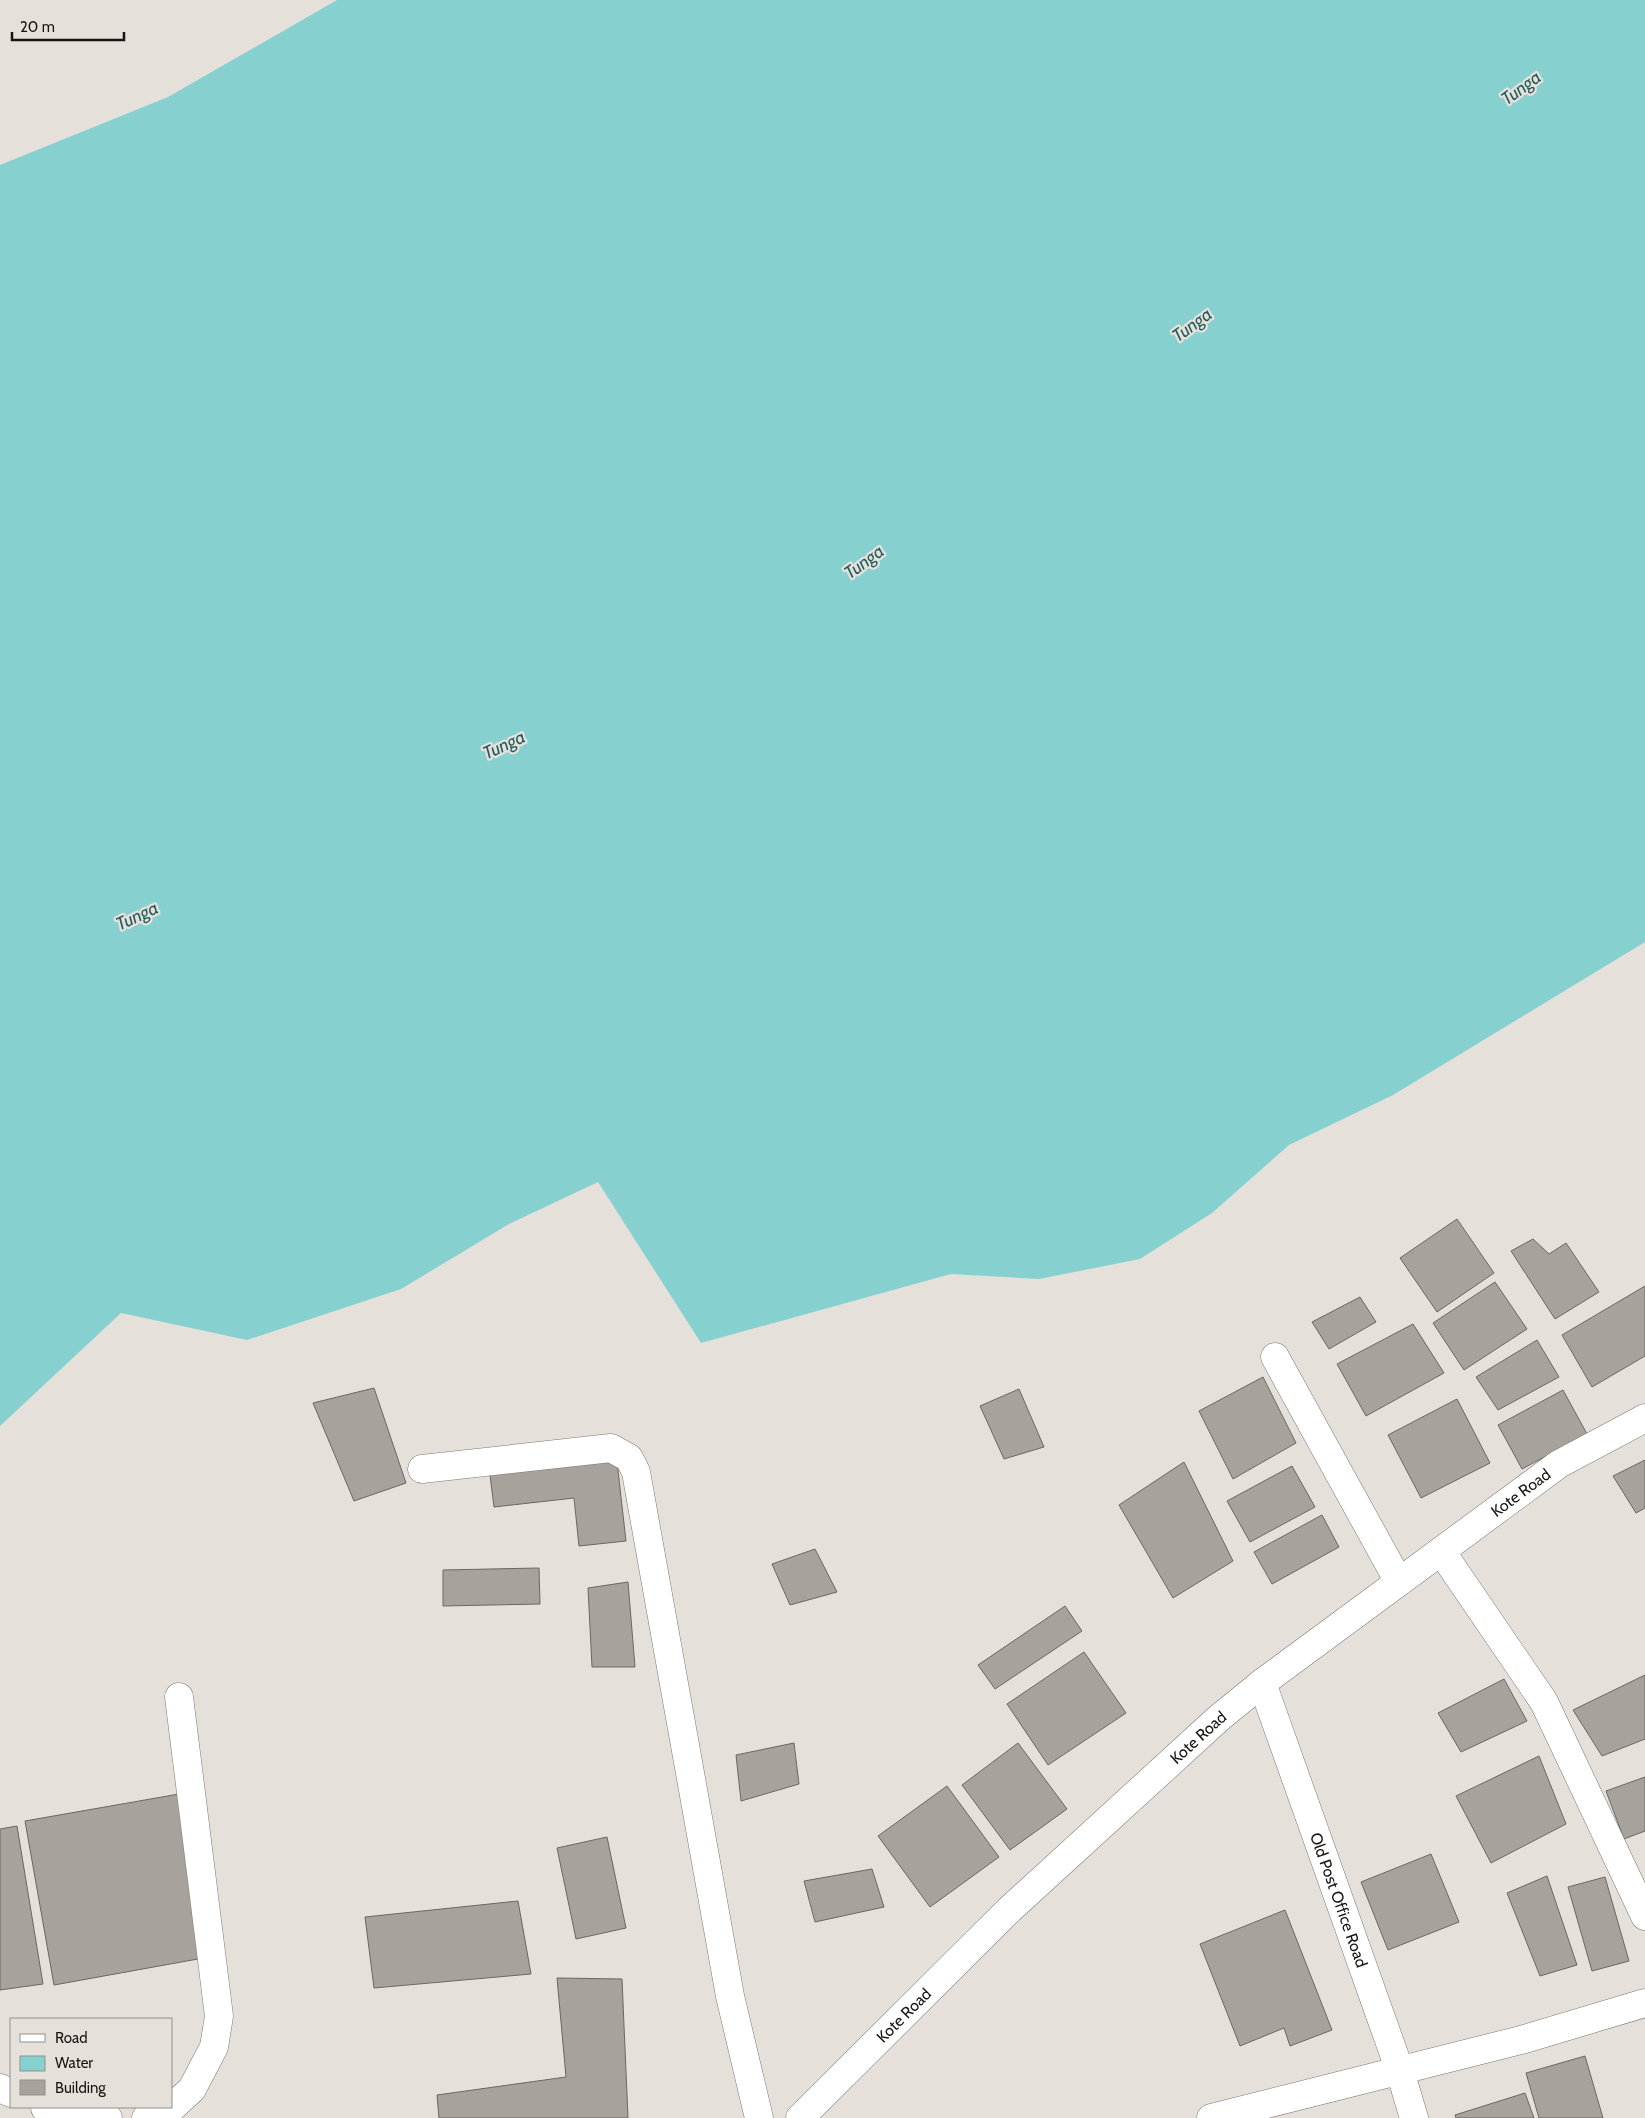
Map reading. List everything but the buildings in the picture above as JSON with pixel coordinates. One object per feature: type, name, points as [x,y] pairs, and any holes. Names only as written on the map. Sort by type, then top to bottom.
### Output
[{"type":"street","points":[[1275,1356],[1400,1582]]},
{"type":"street","name":"Kote Road","points":[[800,2118],[1009,1910],[1219,1718],[1262,1684],[1559,1464],[1645,1418]]},
{"type":"street","points":[[422,1469],[611,1448],[629,1458],[636,1472],[730,1996],[759,2118]]},
{"type":"street","points":[[1441,1551],[1544,1702],[1645,1916]]},
{"type":"street","name":"Old Post Office Road","points":[[1262,1684],[1400,2071],[1414,2118]]},
{"type":"street","points":[[172,2107],[192,2089],[214,2047],[219,2016],[180,1697]]},
{"type":"street","points":[[1211,2118],[1521,2040],[1645,2003]]},
{"type":"street","points":[[146,2118],[167,2112],[171,2108]]},
{"type":"street","points":[[47,2111],[108,2118]]},
{"type":"water","name":"Tunga","points":[[337,0],[1645,0],[1645,942],[1393,1095],[1289,1145],[1212,1213],[1140,1259],[1039,1279],[951,1274],[701,1343],[598,1182],[509,1224],[401,1289],[247,1340],[121,1313],[0,1426],[0,165],[168,97]]}]
